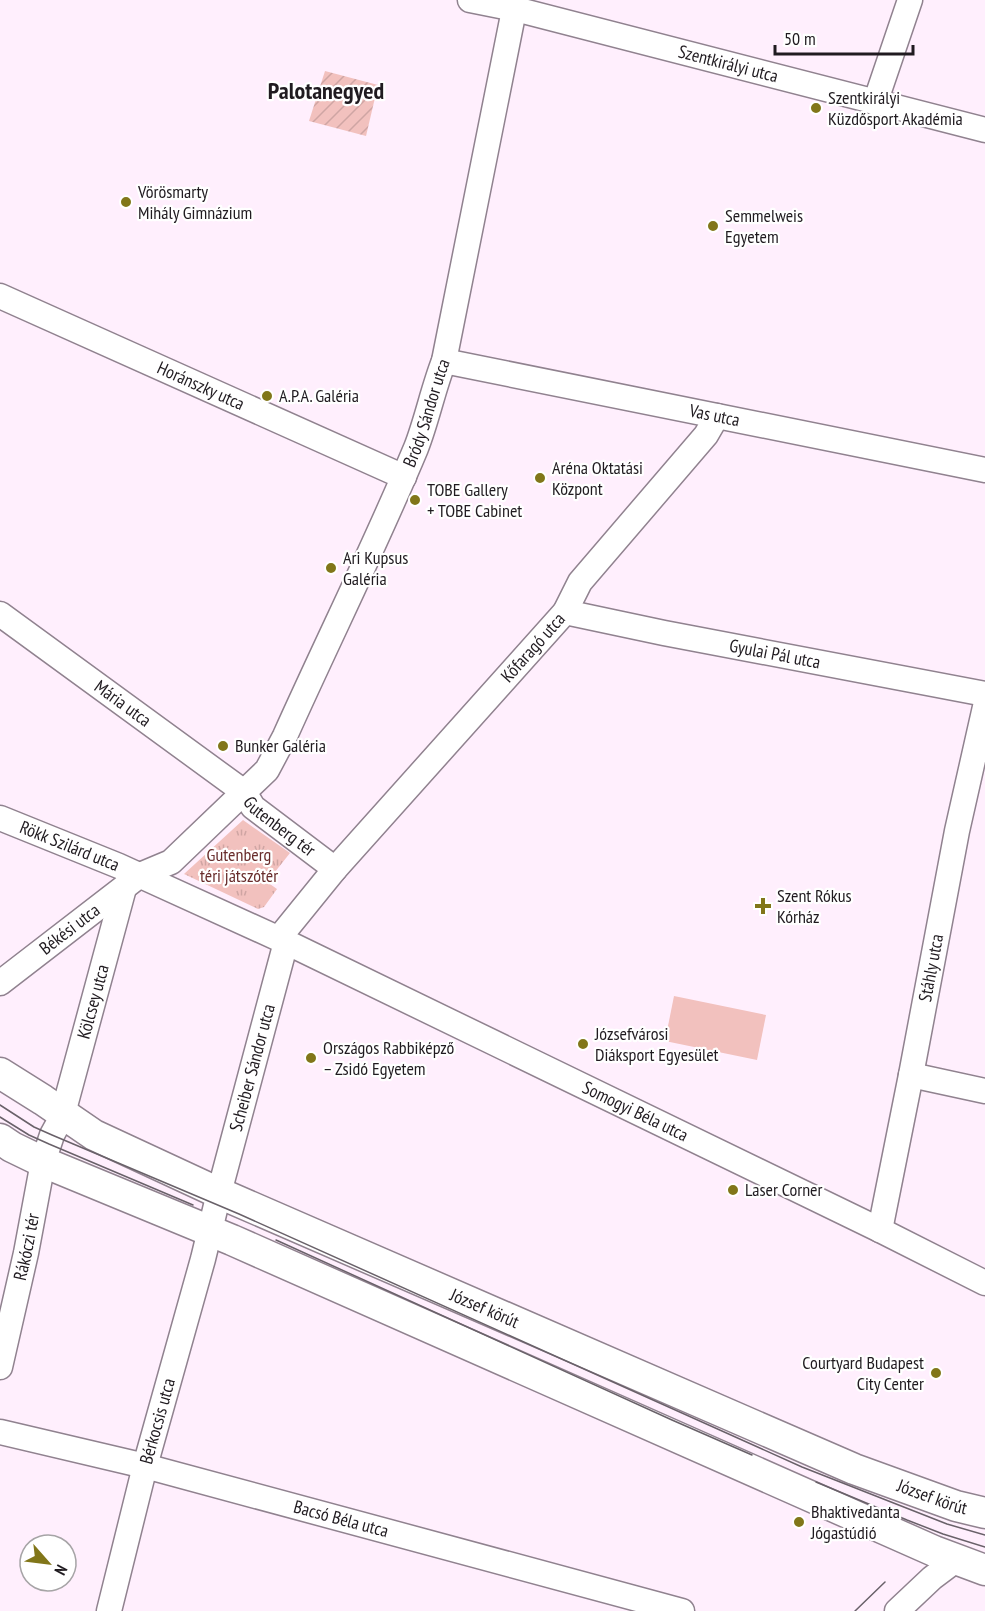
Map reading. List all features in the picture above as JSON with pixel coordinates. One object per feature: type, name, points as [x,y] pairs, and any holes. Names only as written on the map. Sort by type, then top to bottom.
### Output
[{"type":"main road","name":"József körút","points":[[0,1073],[94,1135],[219,1193],[854,1469],[956,1506],[985,1513]]},
{"type":"main road","points":[[0,1139],[43,1161],[209,1231],[956,1560],[985,1570]]},
{"type":"street","name":"Szentkirályi utca","points":[[470,0],[515,5],[875,103],[985,130]]},
{"type":"street","points":[[875,103],[910,0]]},
{"type":"street","name":"Bródy Sándor utca","points":[[244,792],[267,770],[285,736],[388,514],[417,445],[444,361],[515,5]]},
{"type":"street","name":"Horánszky utca","points":[[0,296],[404,477]]},
{"type":"street","name":"Vas utca","points":[[444,361],[985,470]]},
{"type":"street","name":"Kőfaragó utca","points":[[335,869],[565,612],[580,582],[706,435],[717,416]]},
{"type":"street","name":"Gyulai Pál utca","points":[[565,612],[985,694]]},
{"type":"street","name":"Mária utca","points":[[0,614],[244,792]]},
{"type":"street","name":"Stáhly utca","points":[[880,1230],[965,788],[985,707]]},
{"type":"street","name":"Gutenberg tér","points":[[132,882],[171,862],[244,792],[253,807],[335,869],[283,940]]},
{"type":"street","name":"Rökk Szilárd utca","points":[[0,818],[132,882]]},
{"type":"street","points":[[132,882],[283,940]]},
{"type":"street","name":"Békési utca","points":[[0,983],[132,882]]},
{"type":"street","name":"Kölcsey utca","points":[[43,1161],[52,1135],[63,1115],[132,882]]},
{"type":"street","name":"Scheiber Sándor utca","points":[[209,1231],[283,940]]},
{"type":"street","name":"Somogyi Béla utca","points":[[283,940],[985,1283]]},
{"type":"street","points":[[911,1075],[985,1091]]},
{"type":"street","name":"Rákóczi tér","points":[[0,1367],[26,1253],[43,1161]]},
{"type":"street","name":"Bérkocsis utca","points":[[109,1611],[145,1466],[209,1231]]},
{"type":"street","name":"Bacsó Béla utca","points":[[0,1432],[145,1466],[682,1611]]},
{"type":"street","points":[[897,1611],[932,1578],[956,1560]]},
{"type":"green space","points":[[325,71],[378,85],[366,136],[309,121]]},
{"type":"green space","name":"Gutenberg téri játszótér","points":[[243,820],[290,853],[267,882],[277,889],[264,907],[258,909],[184,874]]},
{"type":"green space","points":[[674,996],[766,1015],[757,1060],[665,1041]]},
{"type":"tram line","points":[[0,1105],[34,1127],[239,1214],[802,1467],[947,1524],[985,1535]]},
{"type":"tram line","points":[[0,1117],[29,1135],[193,1205]]},
{"type":"tram line","points":[[276,1240],[752,1455]]},
{"type":"tram line","points":[[816,1482],[943,1534],[985,1547]]},
{"type":"tram line","points":[[855,1611],[885,1582]]},
{"type":"place","name":"Szentkirályi Küzdősport Akadémia","points":[[816,108]]},
{"type":"place","name":"Vörösmarty Mihály Gimnázium","points":[[126,202]]},
{"type":"place","name":"Semmelweis Egyetem","points":[[713,226]]},
{"type":"place","name":"A.P.A. Galéria","points":[[267,396]]},
{"type":"place","name":"Aréna Oktatási Központ","points":[[540,478]]},
{"type":"place","name":"TOBE Gallery + TOBE Cabinet","points":[[415,500]]},
{"type":"place","name":"Ari Kupsus Galéria","points":[[331,568]]},
{"type":"place","name":"Bunker Galéria","points":[[223,746]]},
{"type":"place","name":"Szent Rókus Kórház","points":[[763,906]]},
{"type":"place","name":"Józsefvárosi Diáksport Egyesület","points":[[583,1044]]},
{"type":"place","name":"Országos Rabbiképző – Zsidó Egyetem","points":[[311,1058]]},
{"type":"place","name":"Laser Corner","points":[[733,1190]]},
{"type":"place","name":"Courtyard Budapest City Center","points":[[936,1373]]},
{"type":"place","name":"Bhaktivedanta Jógastúdió","points":[[799,1522]]},
{"type":"district","name":"Palotanegyed","points":[[326,91]]}]
